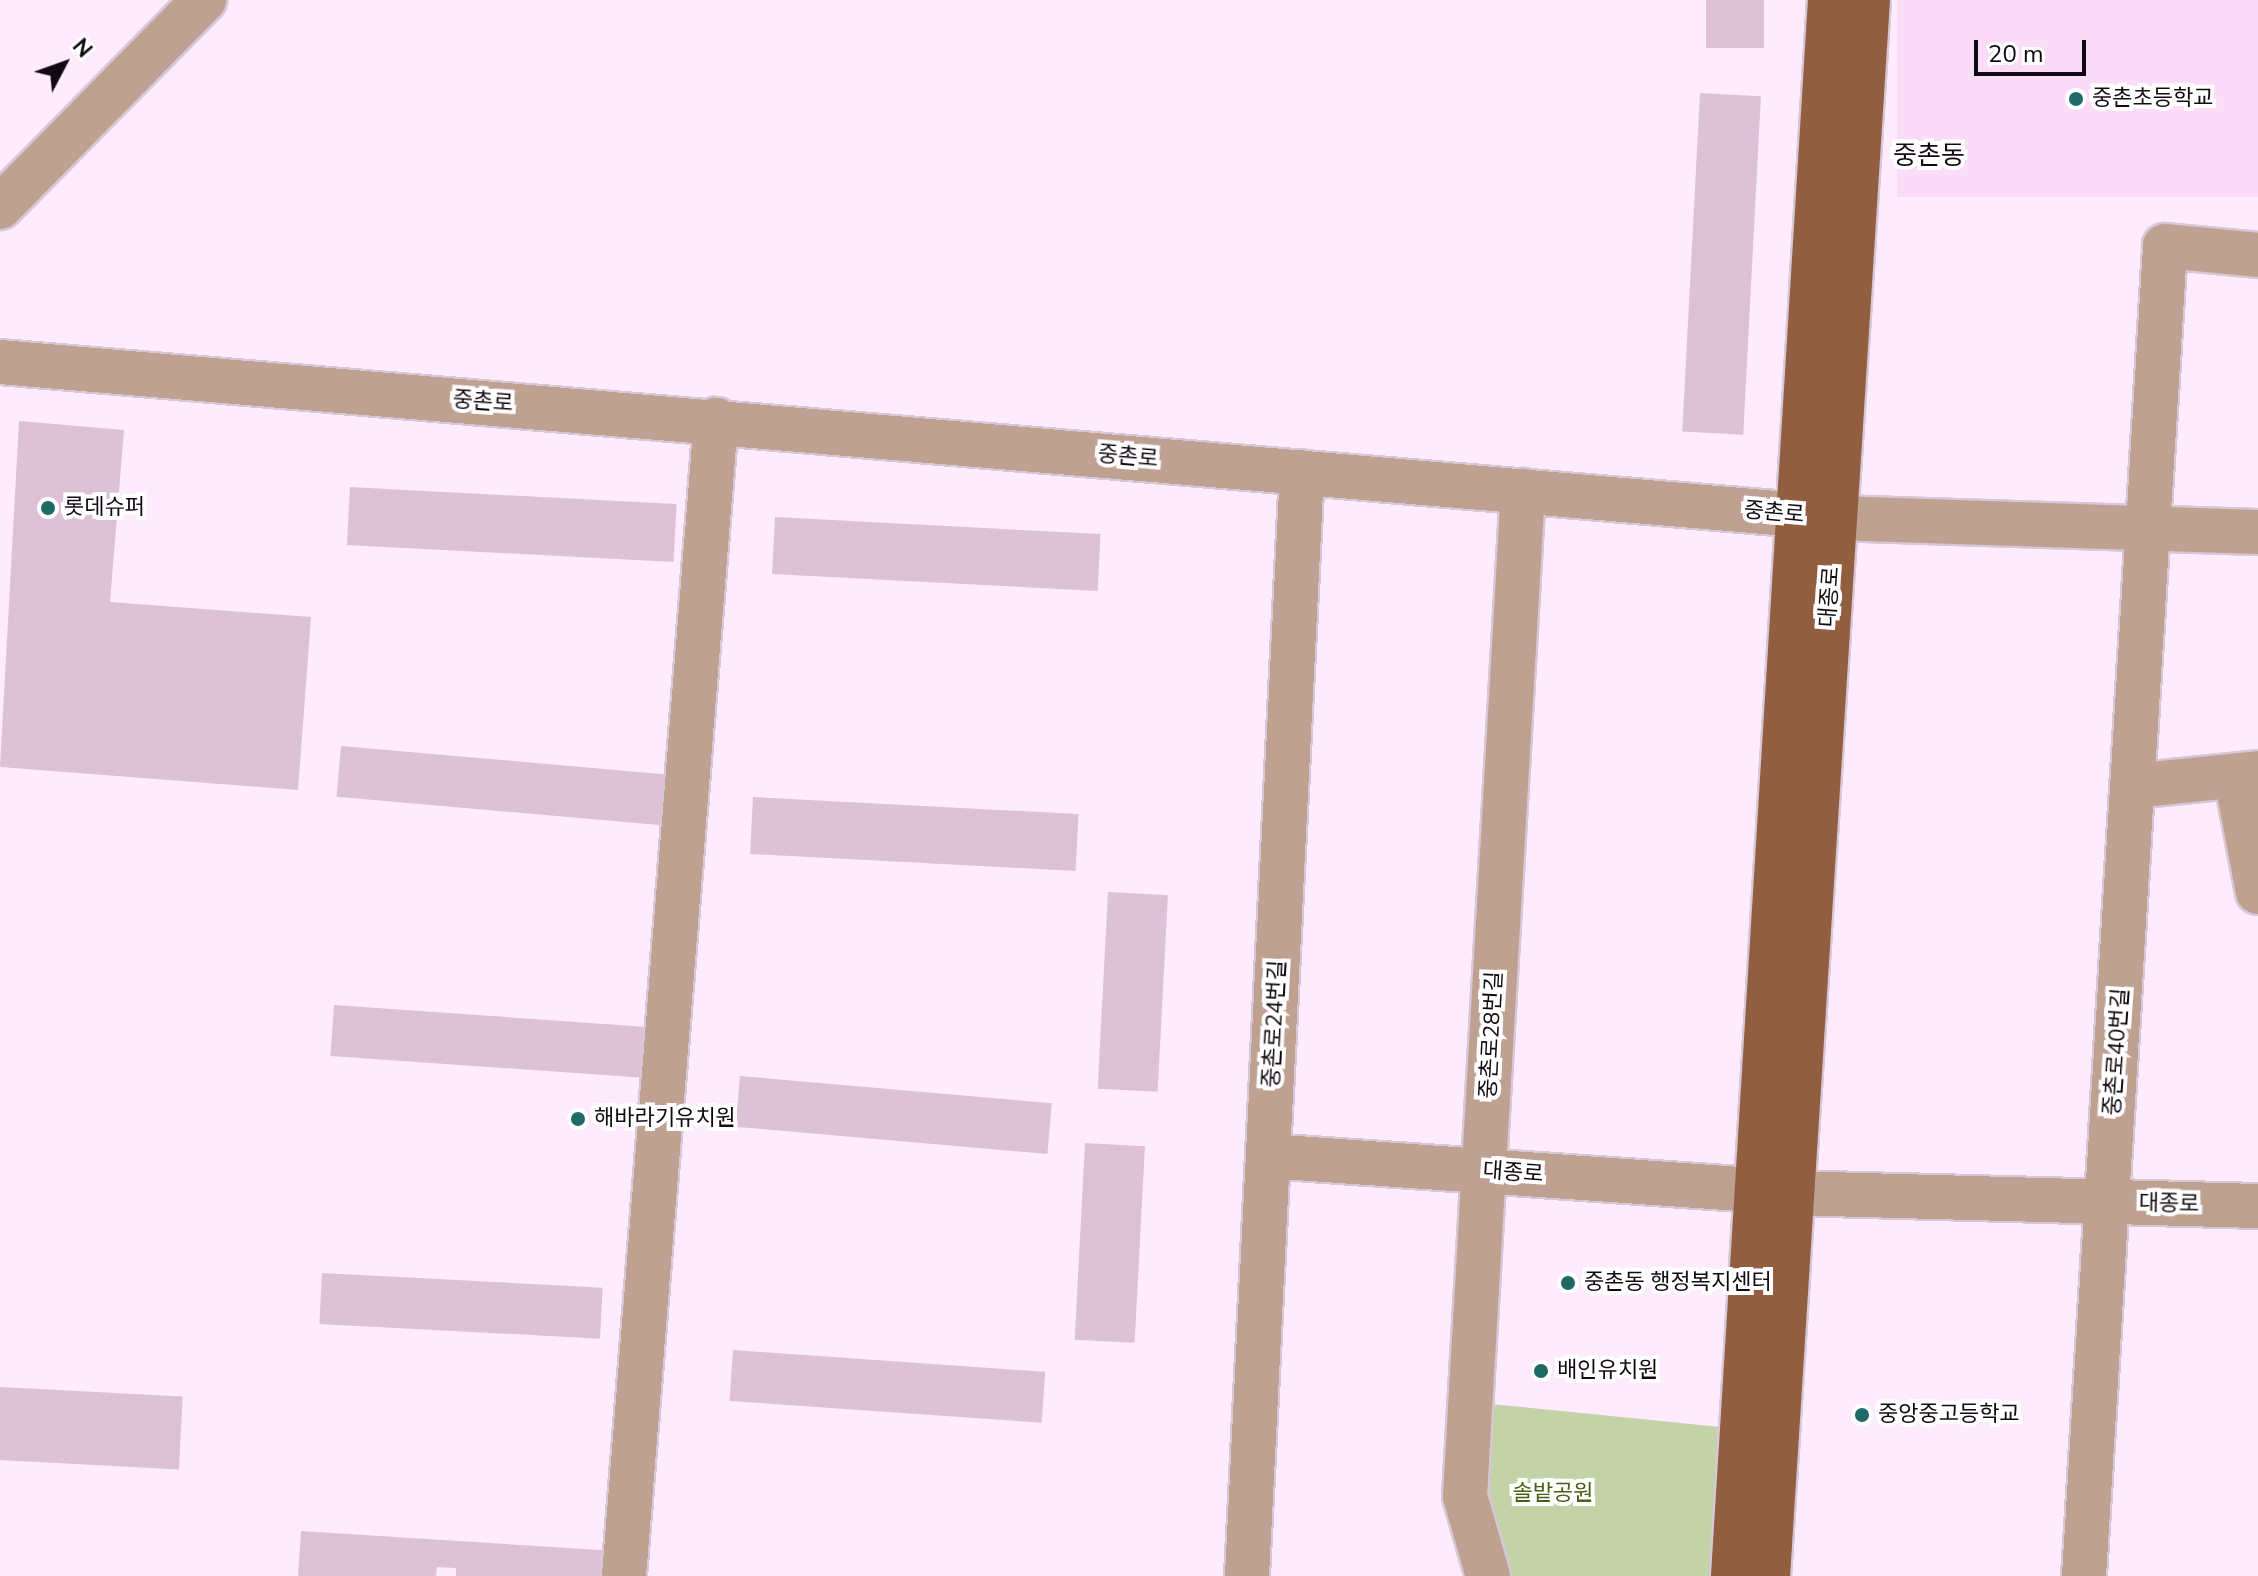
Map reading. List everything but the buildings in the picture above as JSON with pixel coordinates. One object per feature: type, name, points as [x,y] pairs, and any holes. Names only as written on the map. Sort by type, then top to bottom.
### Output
[{"type":"main road","name":"대종로","points":[[1817,517],[1830,0]]},
{"type":"main road","name":"대종로","points":[[1768,1576],[1775,1192],[1817,517],[1868,0]]},
{"type":"main road","name":"대종로","points":[[1733,1576],[1775,1192]]},
{"type":"street","points":[[0,207],[204,0]]},
{"type":"street","name":"중촌로40번길","points":[[2084,1576],[2165,246],[2258,255]]},
{"type":"street","name":"중촌로","points":[[0,362],[716,420],[1817,517],[2258,532]]},
{"type":"street","points":[[624,1576],[716,420]]},
{"type":"street","name":"중촌로24번길","points":[[1247,1576],[1302,472]]},
{"type":"street","name":"중촌로28번길","points":[[1488,1576],[1465,1496],[1523,491]]},
{"type":"street","points":[[2133,786],[2247,775],[2258,892]]},
{"type":"street","name":"대종로","points":[[1268,1156],[1775,1192],[2258,1206]]},
{"type":"shaded area","name":"중촌초등학교","points":[[1897,0],[2258,0],[2258,197],[1897,197]]},
{"type":"green space","name":"솔밭공원","points":[[1471,1402],[1760,1431],[1751,1576],[1488,1576]]},
{"type":"place","name":"중촌초등학교","points":[[2076,99]]},
{"type":"place","name":"롯데슈퍼","points":[[48,508]]},
{"type":"place","name":"해바라기유치원","points":[[578,1119]]},
{"type":"place","name":"중촌동 행정복지센터","points":[[1568,1283]]},
{"type":"place","name":"배인유치원","points":[[1541,1371]]},
{"type":"place","name":"중앙중고등학교","points":[[1862,1415]]},
{"type":"district","name":"중촌동","points":[[1929,156]]}]
